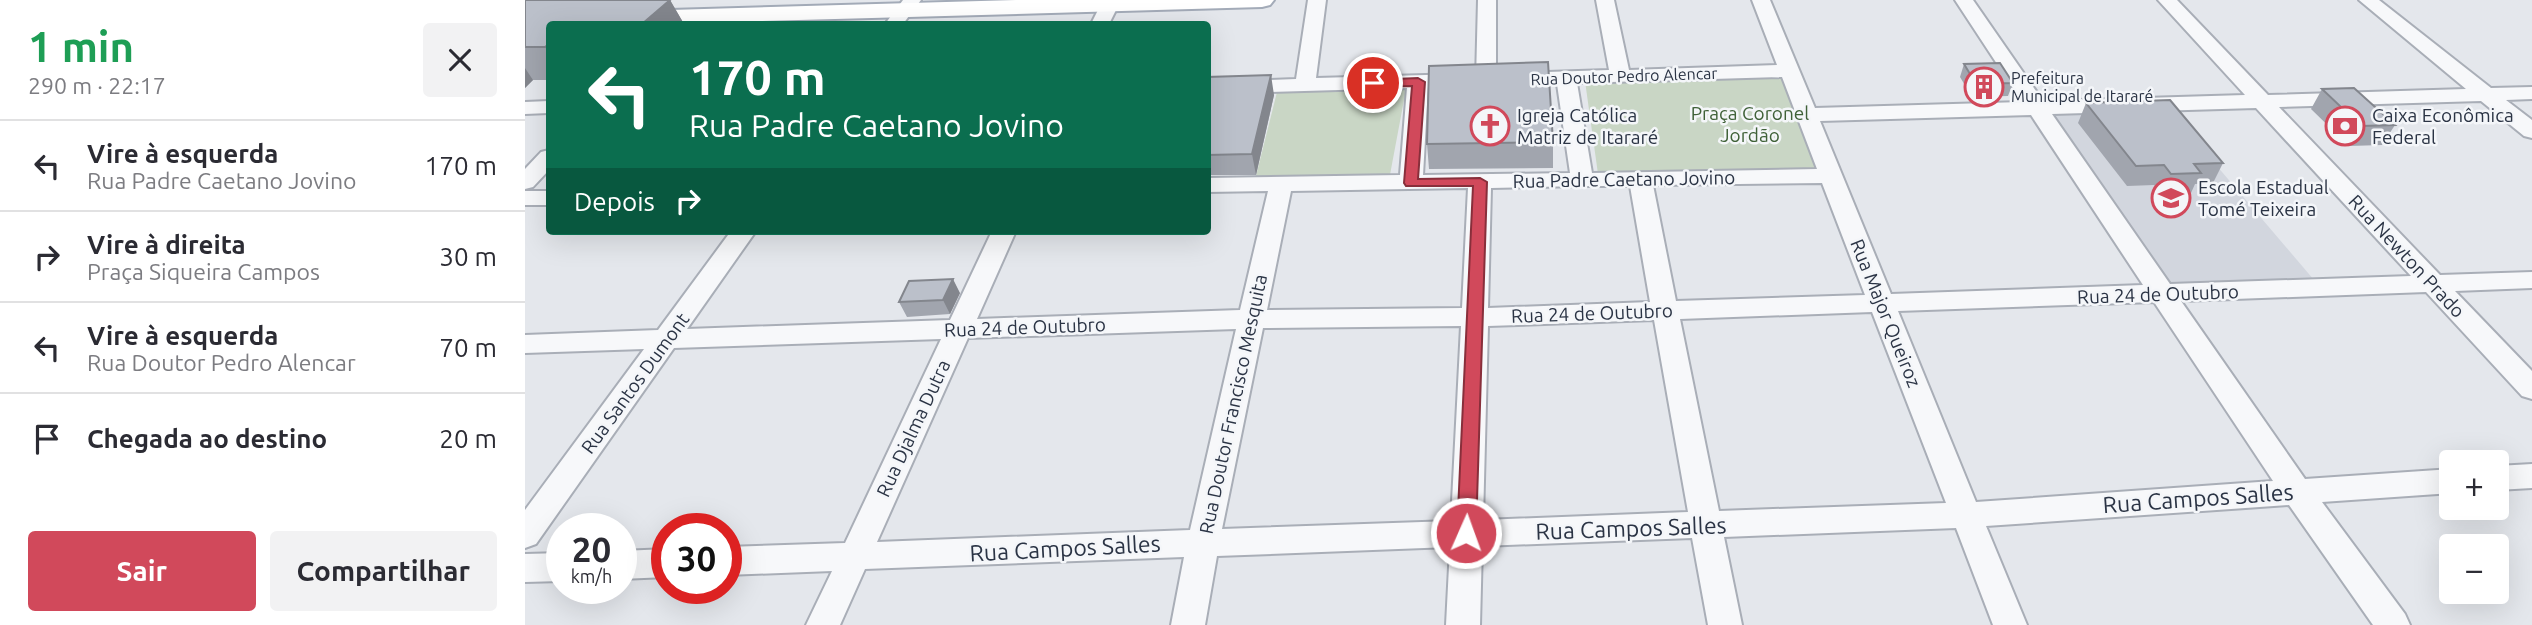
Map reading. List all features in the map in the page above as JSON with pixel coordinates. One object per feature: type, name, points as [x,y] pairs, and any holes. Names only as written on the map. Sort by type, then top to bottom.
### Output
[{"type":"main road","points":[[905,9],[975,0]]},
{"type":"main road","points":[[620,14],[1107,9],[1262,0]]},
{"type":"street","points":[[1305,85],[1317,0]]},
{"type":"street","points":[[1486,80],[1487,0]]},
{"type":"street","points":[[1605,0],[1620,76]]},
{"type":"street","name":"Rua Major Queiroz","points":[[1761,0],[2010,625]]},
{"type":"street","points":[[1964,0],[2296,491],[2393,625]]},
{"type":"street","name":"Rua Newton Prado","points":[[2167,0],[2532,389]]},
{"type":"street","points":[[2368,0],[2532,131]]},
{"type":"street","name":"Rua Doutor Pedro Alencar","points":[[1211,88],[1789,71]]},
{"type":"street","points":[[1566,78],[1582,180]]},
{"type":"street","points":[[1411,183],[1418,82]]},
{"type":"street","points":[[1807,115],[2532,93]]},
{"type":"street","points":[[525,108],[546,107]]},
{"type":"street","points":[[525,182],[546,160]]},
{"type":"street","name":"Rua Padre Caetano Jovino","points":[[1211,186],[1831,176]]},
{"type":"street","points":[[1640,179],[1725,625]]},
{"type":"street","points":[[1463,625],[1480,182]]},
{"type":"street","name":"Rua Doutor Francisco Mesquita","points":[[1188,625],[1203,542],[1281,184]]},
{"type":"street","points":[[525,198],[546,198]]},
{"type":"street","name":"Rua Santos Dumont","points":[[525,535],[741,235]]},
{"type":"street","name":"Rua Djalma Dutra","points":[[823,625],[1002,235]]},
{"type":"street","name":"Rua 24 de Outubro","points":[[525,344],[1251,319],[1475,317],[2532,280]]},
{"type":"street","points":[[2509,477],[2532,475]]},
{"type":"street","name":"Rua Campos Salles","points":[[742,560],[1966,515],[2439,482]]},
{"type":"street","points":[[525,568],[546,567]]},
{"type":"shaded area","name":"Escola Estadual Tomé Teixeira","points":[[2165,105],[2320,287],[2163,294],[2037,108]]},
{"type":"green space","name":"Praça Coronel Jordão","points":[[1782,75],[1821,171],[1598,174],[1585,81]]},
{"type":"green space","points":[[1407,84],[1389,180],[1255,180],[1278,88]]},
{"type":"building","points":[[525,0],[670,0],[646,21],[546,21],[546,46],[525,47]]},
{"type":"building","name":"Igreja Católica Matriz de Itararé","points":[[1548,62],[1553,142],[1427,144],[1429,66]]},
{"type":"building","points":[[2000,63],[2013,83],[1976,84],[1964,64]]},
{"type":"building","points":[[1271,75],[1252,154],[1211,155],[1211,77]]},
{"type":"building","points":[[2354,88],[2395,125],[2361,126],[2322,89]]},
{"type":"building","points":[[2170,100],[2223,163],[2194,164],[2201,173],[2171,174],[2164,165],[2136,166],[2086,103]]},
{"type":"building","points":[[953,279],[943,300],[899,302],[909,281]]},
{"type":"place","name":"Prefeitura Municipal de Itararé","points":[[1984,87]]},
{"type":"place","name":"Igreja Católica Matriz de Itararé","points":[[1490,126]]},
{"type":"place","name":"Caixa Econômica Federal","points":[[2345,126]]},
{"type":"place","name":"Escola Estadual Tomé Teixeira","points":[[2171,198]]},
{"type":"route","points":[[1373,83],[1418,82],[1411,183],[1480,182],[1466,533]]}]
